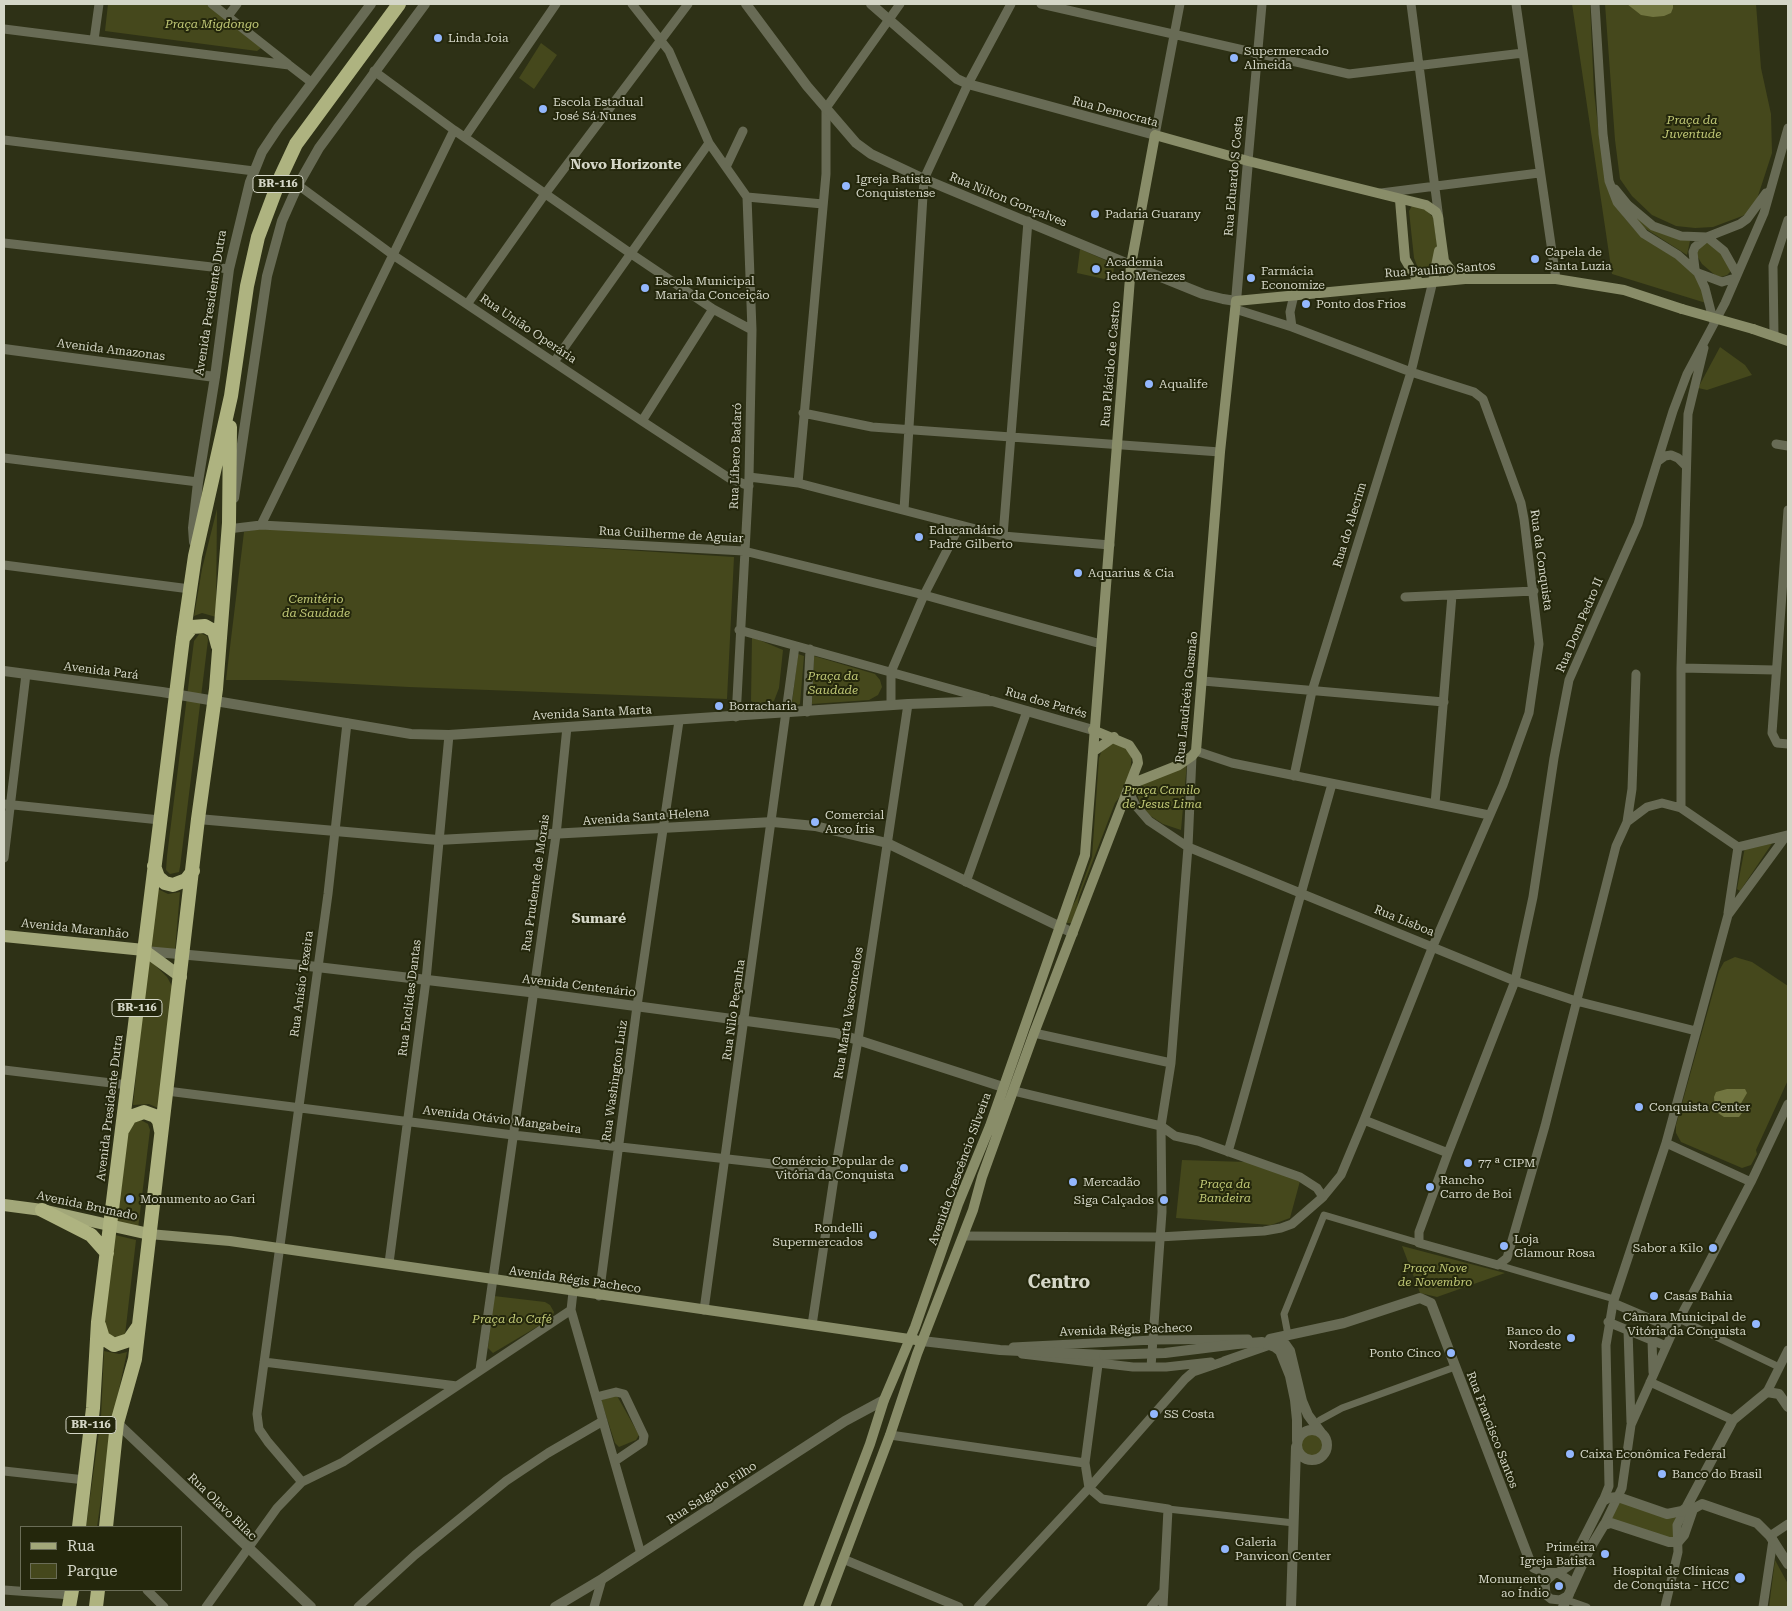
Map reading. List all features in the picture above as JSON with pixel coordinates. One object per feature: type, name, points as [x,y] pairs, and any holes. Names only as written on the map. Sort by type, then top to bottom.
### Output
[{"type":"highway","name":"Avenida Presidente Dutra","points":[[183,638],[196,556],[231,396],[247,286],[256,245],[281,176],[302,137],[399,4]]},
{"type":"highway","name":"Avenida Presidente Dutra","points":[[219,647],[229,526],[231,396]]},
{"type":"highway","points":[[183,638],[192,627],[205,626],[214,631],[219,647]]},
{"type":"highway","name":"BR-116","points":[[176,694],[183,638]]},
{"type":"highway","name":"BR-116","points":[[106,1526],[117,1423],[135,1359],[219,647]]},
{"type":"highway","name":"Avenida Presidente Dutra","points":[[79,1526],[93,1408],[98,1322],[176,694]]},
{"type":"highway","points":[[154,866],[158,877],[165,883],[173,885],[186,880],[193,871]]},
{"type":"highway","points":[[122,1131],[130,1117],[144,1112],[150,1113],[158,1121],[162,1134]]},
{"type":"highway","points":[[42,1210],[91,1235],[107,1253]]},
{"type":"highway","points":[[98,1322],[103,1338],[114,1345],[128,1340],[138,1326]]},
{"type":"highway","points":[[96,1607],[98,1591]]},
{"type":"main road","name":"Rua Democrata","points":[[1155,136],[1400,200],[1426,205],[1436,212],[1440,226]]},
{"type":"main road","name":"Rua Plácido de Castro","points":[[1093,730],[1102,644],[1131,265],[1155,136]]},
{"type":"main road","points":[[1400,200],[1405,259],[1419,282]]},
{"type":"main road","points":[[1433,281],[1440,245],[1440,226]]},
{"type":"main road","points":[[1440,245],[1444,262],[1448,269],[1465,279]]},
{"type":"main road","name":"Rua Paulino Santos","points":[[1235,305],[1294,295],[1419,282],[1465,279],[1556,279],[1616,288],[1788,340]]},
{"type":"main road","name":"Rua Laudicéia Gusmão","points":[[1194,754],[1203,682],[1220,452],[1235,305]]},
{"type":"main road","points":[[1093,730],[1114,737]]},
{"type":"main road","name":"Avenida Crescêncio Silveira","points":[[808,1607],[874,1432],[884,1400],[910,1340],[958,1204],[972,1172],[1085,855],[1094,751],[1093,730]]},
{"type":"main road","points":[[1094,751],[1114,737]]},
{"type":"main road","name":"Avenida Crescêncio Silveira","points":[[825,1607],[890,1435],[922,1341],[963,1236],[982,1177],[1034,1033],[1138,763],[1138,757],[1129,745],[1114,737]]},
{"type":"main road","points":[[1130,787],[1179,765],[1194,754]]},
{"type":"main road","name":"Avenida Maranhão","points":[[4,936],[144,950]]},
{"type":"main road","points":[[144,950],[181,977]]},
{"type":"main road","points":[[958,1204],[966,1204],[972,1210]]},
{"type":"main road","name":"Avenida Brumado","points":[[4,1205],[42,1210],[149,1234],[164,1234]]},
{"type":"main road","points":[[948,1233],[954,1238],[963,1236]]},
{"type":"main road","name":"Avenida Régis Pacheco","points":[[164,1234],[389,1264],[491,1281],[922,1341]]},
{"type":"main road","points":[[874,1432],[885,1437],[890,1435]]},
{"type":"street","points":[[94,40],[99,4]]},
{"type":"street","points":[[212,4],[311,82]]},
{"type":"street","points":[[228,16],[237,4]]},
{"type":"street","name":"Avenida Presidente Dutra","points":[[196,556],[194,528],[198,482],[215,377],[229,268],[240,219],[254,171],[262,152],[311,82],[371,4]]},
{"type":"street","name":"Avenida Presidente Dutra","points":[[229,526],[241,458],[267,276],[282,221],[298,185],[319,148],[425,4]]},
{"type":"street","points":[[465,137],[556,4]]},
{"type":"street","points":[[632,4],[661,39],[676,64],[710,143],[747,197],[823,204]]},
{"type":"street","points":[[468,303],[545,194],[688,4]]},
{"type":"street","name":"Rua Nilton Gonçalves","points":[[746,4],[826,108],[856,143],[871,154],[924,179],[1131,265],[1235,305]]},
{"type":"street","name":"Rua Democrata","points":[[871,4],[888,21],[957,78],[968,84],[1155,136]]},
{"type":"street","points":[[798,484],[827,156],[826,108],[900,4]]},
{"type":"street","points":[[904,510],[924,179],[968,84],[1009,4]]},
{"type":"street","points":[[1041,4],[1064,6],[1174,35],[1350,74],[1522,53]]},
{"type":"street","name":"Rua Plácido de Castro","points":[[1155,136],[1180,4]]},
{"type":"street","name":"Rua Eduardo S Costa","points":[[1235,305],[1262,4]]},
{"type":"street","points":[[1411,4],[1440,226]]},
{"type":"street","points":[[1516,4],[1539,173],[1556,279]]},
{"type":"street","points":[[1596,4],[1600,113],[1609,180],[1617,202],[1631,222],[1644,234],[1678,255],[1696,271],[1722,282],[1736,276],[1724,251],[1707,238],[1674,234],[1653,226],[1628,205],[1609,180]]},
{"type":"street","points":[[4,29],[289,65]]},
{"type":"street","points":[[374,71],[454,130],[630,253],[713,309],[752,330]]},
{"type":"street","name":"Rua Dom Pedro II","points":[[1419,1243],[1418,1237],[1448,1153],[1515,981],[1533,897],[1554,758],[1570,680],[1638,524],[1686,374],[1714,323],[1764,213],[1788,128]]},
{"type":"street","points":[[261,525],[454,130]]},
{"type":"street","points":[[726,167],[743,131]]},
{"type":"street","points":[[4,140],[220,165],[254,171]]},
{"type":"street","points":[[554,362],[710,143]]},
{"type":"street","points":[[1378,193],[1539,173]]},
{"type":"street","name":"Rua União Operária","points":[[298,185],[393,255],[729,478],[749,482],[798,484],[1003,536],[1110,545]]},
{"type":"street","points":[[1714,323],[1705,288],[1696,271],[1694,249],[1707,238],[1740,224],[1747,219],[1772,185]]},
{"type":"street","name":"Rua Líbero Badaró","points":[[736,716],[739,630],[749,482],[752,330],[747,197]]},
{"type":"street","points":[[1774,336],[1773,266],[1788,220]]},
{"type":"street","points":[[1003,536],[1028,221]]},
{"type":"street","points":[[4,243],[229,268]]},
{"type":"street","name":"Rua do Alecrim","points":[[1294,776],[1312,691],[1411,372],[1433,281]]},
{"type":"street","points":[[1292,327],[1290,312],[1294,295]]},
{"type":"street","name":"Rua da Conquista","points":[[963,1236],[1159,1237],[1281,1228],[1292,1224],[1323,1197],[1341,1175],[1433,946],[1503,785],[1529,713],[1539,644],[1534,591],[1520,503],[1483,399],[1474,392],[1411,372],[1235,305]]},
{"type":"street","points":[[642,421],[713,309]]},
{"type":"street","points":[[1681,808],[1681,668],[1688,414],[1707,335]]},
{"type":"street","name":"Avenida Amazonas","points":[[4,349],[215,377]]},
{"type":"street","points":[[803,413],[872,427],[1220,452]]},
{"type":"street","points":[[1776,444],[1788,446]]},
{"type":"street","points":[[1658,461],[1665,456],[1671,455],[1678,458],[1686,466]]},
{"type":"street","points":[[4,458],[198,482]]},
{"type":"street","points":[[1788,510],[1775,670],[1772,733],[1777,743],[1788,744]]},
{"type":"street","name":"Rua Guilherme de Aguiar","points":[[229,526],[261,525],[744,551],[924,595],[1102,644]]},
{"type":"street","points":[[891,705],[891,672],[924,595],[960,525]]},
{"type":"street","points":[[4,565],[190,590]]},
{"type":"street","points":[[1405,598],[1534,591]]},
{"type":"street","points":[[1435,804],[1452,595]]},
{"type":"street","points":[[739,630],[992,701]]},
{"type":"street","name":"Rua Nilo Peçanha","points":[[704,1310],[795,646]]},
{"type":"street","points":[[807,712],[810,649]]},
{"type":"street","points":[[1681,668],[1775,670]]},
{"type":"street","name":"Avenida Pará","points":[[4,671],[196,698]]},
{"type":"street","points":[[4,858],[7,804],[26,674]]},
{"type":"street","points":[[1498,1265],[1505,1262],[1510,1251],[1545,1126],[1616,846],[1627,822],[1632,789],[1636,674]]},
{"type":"street","points":[[1203,682],[1444,702]]},
{"type":"street","name":"Avenida Santa Marta","points":[[196,698],[411,734],[449,735],[785,714],[891,705],[992,701]]},
{"type":"street","name":"Rua dos Patrés","points":[[992,701],[1093,730]]},
{"type":"street","name":"Rua Marta Vasconcelos","points":[[812,1325],[835,1170],[858,1040],[908,704]]},
{"type":"street","points":[[966,882],[1027,711]]},
{"type":"street","name":"Rua Washington Luiz","points":[[599,1296],[637,1006],[679,721]]},
{"type":"street","name":"Rua Anísio Texeira","points":[[302,1482],[259,1429],[257,1414],[278,1249],[328,894],[347,723]]},
{"type":"street","name":"Rua Prudente de Morais","points":[[480,1370],[491,1281],[556,835],[567,727]]},
{"type":"street","name":"Rua Euclides Dantas","points":[[389,1264],[426,980],[449,735]]},
{"type":"street","points":[[1194,754],[1489,815]]},
{"type":"street","name":"Rua Laudicéia Gusmão","points":[[1159,1237],[1162,1212],[1161,1126],[1171,1063],[1194,754]]},
{"type":"street","points":[[1228,1152],[1332,784]]},
{"type":"street","name":"Rua Lisboa","points":[[1130,787],[1133,803],[1145,817],[1161,831],[1188,847],[1515,981],[1576,1001],[1696,1031]]},
{"type":"street","points":[[1627,822],[1641,810],[1656,803],[1681,808],[1738,847],[1787,836]]},
{"type":"street","points":[[7,804],[160,820]]},
{"type":"street","name":"Avenida Santa Helena","points":[[198,819],[438,840],[772,822],[815,826],[887,843],[1073,933]]},
{"type":"street","points":[[1728,915],[1787,836]]},
{"type":"street","points":[[1587,1607],[1568,1598],[1560,1600],[1551,1599],[1546,1594],[1545,1582],[1553,1573],[1566,1569],[1575,1558],[1609,1486],[1606,1345],[1608,1322],[1613,1301],[1666,1143],[1728,915],[1738,847]]},
{"type":"street","name":"Avenida Centenário","points":[[144,950],[426,980],[745,1019],[836,1033],[1003,1087]]},
{"type":"street","points":[[1034,1033],[1171,1063]]},
{"type":"street","points":[[4,1070],[128,1085]]},
{"type":"street","name":"Avenida Otávio Mangabeira","points":[[167,1091],[513,1135],[835,1170]]},
{"type":"street","points":[[1014,1091],[1161,1126],[1175,1136],[1300,1177],[1317,1188],[1323,1197]]},
{"type":"street","points":[[1631,1425],[1674,1329],[1788,1107]]},
{"type":"street","points":[[1364,1120],[1448,1153]]},
{"type":"street","points":[[1666,1143],[1751,1182]]},
{"type":"street","points":[[978,1607],[1089,1488],[1185,1379],[1193,1372],[1228,1360],[1288,1335],[1284,1314],[1324,1215],[1498,1265],[1613,1301],[1674,1329]]},
{"type":"street","points":[[1151,1367],[1159,1237]]},
{"type":"street","points":[[573,1292],[571,1310],[641,1554]]},
{"type":"street","name":"Rua Francisco Santos","points":[[1288,1335],[1344,1322],[1422,1298],[1432,1303],[1529,1559],[1534,1568],[1553,1573]]},
{"type":"street","points":[[206,1607],[277,1508],[302,1482],[343,1462],[571,1310]]},
{"type":"street","points":[[1679,1320],[1779,1367]]},
{"type":"street","points":[[1608,1322],[1666,1346]]},
{"type":"street","points":[[1568,1598],[1589,1550],[1607,1525],[1622,1488],[1631,1425],[1628,1330]]},
{"type":"street","name":"Avenida Régis Pacheco","points":[[982,1348],[1153,1340],[1270,1342]]},
{"type":"street","points":[[1652,1340],[1652,1378]]},
{"type":"street","name":"Avenida Régis Pacheco","points":[[922,1341],[1000,1350],[1104,1354],[1165,1353],[1254,1342],[1270,1342]]},
{"type":"street","points":[[1270,1342],[1280,1351],[1290,1376],[1297,1420],[1291,1607]]},
{"type":"street","points":[[1270,1342],[1286,1344],[1290,1351],[1302,1401],[1308,1415],[1322,1434],[1327,1446],[1320,1457],[1306,1459],[1300,1455],[1297,1444],[1302,1433],[1308,1430],[1316,1430],[1322,1434]]},
{"type":"street","name":"Avenida Régis Pacheco","points":[[1000,1350],[1038,1358],[1151,1367],[1228,1360]]},
{"type":"street","points":[[1665,1607],[1678,1542],[1677,1525],[1682,1511],[1698,1486],[1733,1420],[1767,1392],[1788,1350]]},
{"type":"street","points":[[264,1362],[457,1386]]},
{"type":"street","points":[[1098,1364],[1085,1463],[1089,1488],[1102,1499],[1294,1524]]},
{"type":"street","points":[[1320,1420],[1342,1408],[1455,1367]]},
{"type":"street","points":[[1652,1378],[1733,1420]]},
{"type":"street","points":[[596,1397],[616,1392],[624,1394],[644,1436],[643,1442],[615,1461]]},
{"type":"street","points":[[1767,1392],[1779,1394],[1788,1407]]},
{"type":"street","name":"Rua Salgado Filho","points":[[555,1607],[602,1579],[845,1422],[884,1400]]},
{"type":"street","points":[[358,1607],[415,1555],[506,1481],[548,1453],[603,1421]]},
{"type":"street","name":"Rua Olavo Bilac","points":[[117,1423],[311,1607]]},
{"type":"street","points":[[890,1435],[1085,1463]]},
{"type":"street","points":[[4,1470],[85,1480]]},
{"type":"street","points":[[1698,1486],[1698,1496],[1709,1505],[1751,1520],[1771,1538],[1788,1564]]},
{"type":"street","points":[[1603,1501],[1608,1498],[1618,1497],[1666,1514],[1682,1511]]},
{"type":"street","points":[[1607,1525],[1669,1542],[1678,1542],[1684,1535],[1693,1509],[1698,1505],[1709,1505]]},
{"type":"street","points":[[1163,1607],[1168,1509]]},
{"type":"street","points":[[1763,1607],[1771,1538],[1788,1524]]},
{"type":"street","points":[[843,1559],[959,1607]]},
{"type":"street","points":[[1553,1573],[1570,1580],[1568,1598]]},
{"type":"street","points":[[594,1607],[602,1579]]},
{"type":"street","points":[[4,1590],[71,1597]]},
{"type":"street","points":[[147,1591],[164,1607]]},
{"type":"street","points":[[1150,1607],[1163,1592]]},
{"type":"green space","name":"Praça Migdongo","points":[[108,4],[220,4],[261,48],[257,51],[105,31]]},
{"type":"green space","points":[[1572,4],[1590,4],[1594,92],[1600,142],[1623,216],[1634,229],[1678,258],[1699,280],[1706,303],[1612,274]]},
{"type":"green space","name":"Praça da Juventude","points":[[1605,4],[1756,4],[1761,68],[1771,114],[1772,153],[1756,202],[1745,215],[1713,227],[1676,226],[1652,215],[1632,196],[1620,179],[1615,140]]},
{"type":"green space","points":[[541,43],[557,55],[534,89],[519,78]]},
{"type":"green space","points":[[1413,204],[1425,209],[1433,217],[1437,244],[1435,266],[1432,274],[1426,277],[1420,273],[1414,258],[1409,211]]},
{"type":"green space","points":[[1624,204],[1636,216],[1690,241],[1687,255],[1643,227]]},
{"type":"green space","points":[[1709,241],[1720,248],[1732,270],[1727,275],[1721,277],[1715,275],[1702,264],[1696,254],[1697,246]]},
{"type":"green space","name":"Academia Iedo Menezes","points":[[1080,249],[1114,264],[1113,281],[1077,273]]},
{"type":"green space","points":[[1720,347],[1745,365],[1752,375],[1707,390],[1698,388]]},
{"type":"green space","points":[[217,509],[216,617],[202,613],[194,616],[202,569]]},
{"type":"green space","name":"Cemitério da Saudade","points":[[267,527],[734,557],[727,699],[279,680],[226,680],[244,532]]},
{"type":"green space","points":[[200,633],[207,636],[208,640],[180,867],[179,872],[170,874],[166,870],[167,856],[194,641]]},
{"type":"green space","name":"Praça da Saudade","points":[[752,637],[783,650],[779,688],[774,701],[759,705],[751,701]]},
{"type":"green space","name":"Praça da Saudade","points":[[798,654],[804,656],[800,704],[797,705],[792,703]]},
{"type":"green space","name":"Praça da Saudade","points":[[814,656],[875,674],[880,680],[882,687],[878,695],[869,700],[812,704]]},
{"type":"green space","name":"Praça Camilo de Jesus Lima","points":[[1113,742],[1120,742],[1132,753],[1129,784],[1115,803],[1079,897],[1076,914],[1071,923],[1067,923],[1066,917],[1077,898],[1092,857],[1099,758],[1102,750]]},
{"type":"green space","name":"Praça Camilo de Jesus Lima","points":[[1187,763],[1181,830],[1163,824],[1149,815],[1141,807],[1137,793],[1144,782]]},
{"type":"green space","points":[[1773,842],[1740,891],[1737,889],[1745,847]]},
{"type":"green space","points":[[158,889],[168,894],[180,892],[175,951],[151,948]]},
{"type":"green space","points":[[1735,957],[1752,962],[1788,986],[1788,1080],[1756,1150],[1757,1154],[1751,1165],[1742,1168],[1681,1142],[1676,1133],[1676,1125],[1719,971],[1724,962]]},
{"type":"green space","points":[[148,958],[167,977],[173,988],[158,1108],[149,1104],[133,1105]]},
{"type":"green space","points":[[141,1120],[148,1124],[150,1130],[138,1229],[117,1223],[128,1130],[132,1123]]},
{"type":"green space","name":"Praça da Bandeira","points":[[1182,1160],[1247,1162],[1300,1181],[1290,1218],[1271,1225],[1176,1218]]},
{"type":"green space","points":[[115,1235],[136,1240],[125,1335],[113,1340],[103,1328]]},
{"type":"green space","name":"Praça Nove de Novembro","points":[[1402,1246],[1505,1273],[1437,1297],[1420,1293]]},
{"type":"green space","name":"Praça do Café","points":[[494,1296],[545,1302],[550,1305],[554,1312],[552,1318],[493,1353],[488,1348]]},
{"type":"green space","points":[[104,1351],[119,1354],[127,1352],[112,1422],[97,1526],[86,1526],[101,1417]]},
{"type":"green space","points":[[616,1394],[639,1435],[636,1440],[619,1447],[615,1443],[602,1403],[602,1400]]},
{"type":"green space","points":[[1312,1430],[1318,1431],[1326,1439],[1326,1451],[1318,1459],[1312,1460],[1306,1459],[1298,1451],[1297,1445],[1298,1439],[1306,1431]]},
{"type":"green space","points":[[1620,1500],[1682,1513],[1677,1541],[1609,1521]]},
{"type":"green space","points":[[1775,1560],[1788,1584],[1788,1607],[1769,1607]]},
{"type":"shaded area","points":[[1627,4],[1673,4],[1673,8],[1671,13],[1653,17],[1641,15]]},
{"type":"shaded area","points":[[1727,1089],[1745,1089],[1747,1093],[1740,1105],[1742,1113],[1739,1117],[1724,1117],[1718,1113],[1715,1107],[1714,1097],[1716,1092]]},
{"type":"place","name":"Linda Joia","points":[[438,38]]},
{"type":"place","name":"Supermercado Almeida","points":[[1234,58]]},
{"type":"place","name":"Escola Estadual José Sá Nunes","points":[[543,109]]},
{"type":"place","name":"Igreja Batista Conquistense","points":[[846,186]]},
{"type":"place","name":"Padaria Guarany","points":[[1095,214]]},
{"type":"place","name":"Capela de Santa Luzia","points":[[1535,259]]},
{"type":"place","name":"Academia Iedo Menezes","points":[[1096,269]]},
{"type":"place","name":"Farmácia Economize","points":[[1251,278]]},
{"type":"place","name":"Escola Municipal Maria da Conceição","points":[[645,288]]},
{"type":"place","name":"Ponto dos Frios","points":[[1306,304]]},
{"type":"place","name":"Aqualife","points":[[1149,384]]},
{"type":"place","name":"Educandário Padre Gilberto","points":[[919,537]]},
{"type":"place","name":"Aquarius & Cia","points":[[1078,573]]},
{"type":"place","name":"Borracharia","points":[[719,706]]},
{"type":"place","name":"Comercial Arco Íris","points":[[815,822]]},
{"type":"place","name":"Conquista Center","points":[[1639,1107]]},
{"type":"place","name":"77 ª CIPM","points":[[1468,1163]]},
{"type":"place","name":"Comércio Popular de Vitória da Conquista","points":[[904,1168]]},
{"type":"place","name":"Mercadão","points":[[1073,1182]]},
{"type":"place","name":"Rancho Carro de Boi","points":[[1430,1187]]},
{"type":"place","name":"Monumento ao Gari","points":[[130,1199]]},
{"type":"place","name":"Siga Calçados","points":[[1164,1200]]},
{"type":"place","name":"Rondelli Supermercados","points":[[873,1235]]},
{"type":"place","name":"Loja Glamour Rosa","points":[[1504,1246]]},
{"type":"place","name":"Sabor a Kilo","points":[[1713,1248]]},
{"type":"place","name":"Casas Bahia","points":[[1654,1296]]},
{"type":"place","name":"Câmara Municipal de Vitória da Conquista","points":[[1756,1324]]},
{"type":"place","name":"Banco do Nordeste","points":[[1571,1338]]},
{"type":"place","name":"Ponto Cinco","points":[[1451,1353]]},
{"type":"place","name":"SS Costa","points":[[1154,1414]]},
{"type":"place","name":"Caixa Econômica Federal","points":[[1570,1454]]},
{"type":"place","name":"Banco do Brasil","points":[[1662,1474]]},
{"type":"place","name":"Galeria Panvicon Center","points":[[1225,1549]]},
{"type":"place","name":"Primeira Igreja Batista","points":[[1605,1554]]},
{"type":"place","name":"Hospital de Clínicas de Conquista - HCC","points":[[1740,1578]]},
{"type":"place","name":"Monumento ao Índio","points":[[1559,1586]]},
{"type":"district","name":"Novo Horizonte","points":[[626,165]]},
{"type":"district","name":"Sumaré","points":[[599,919]]},
{"type":"district","name":"Centro","points":[[1059,1283]]}]
